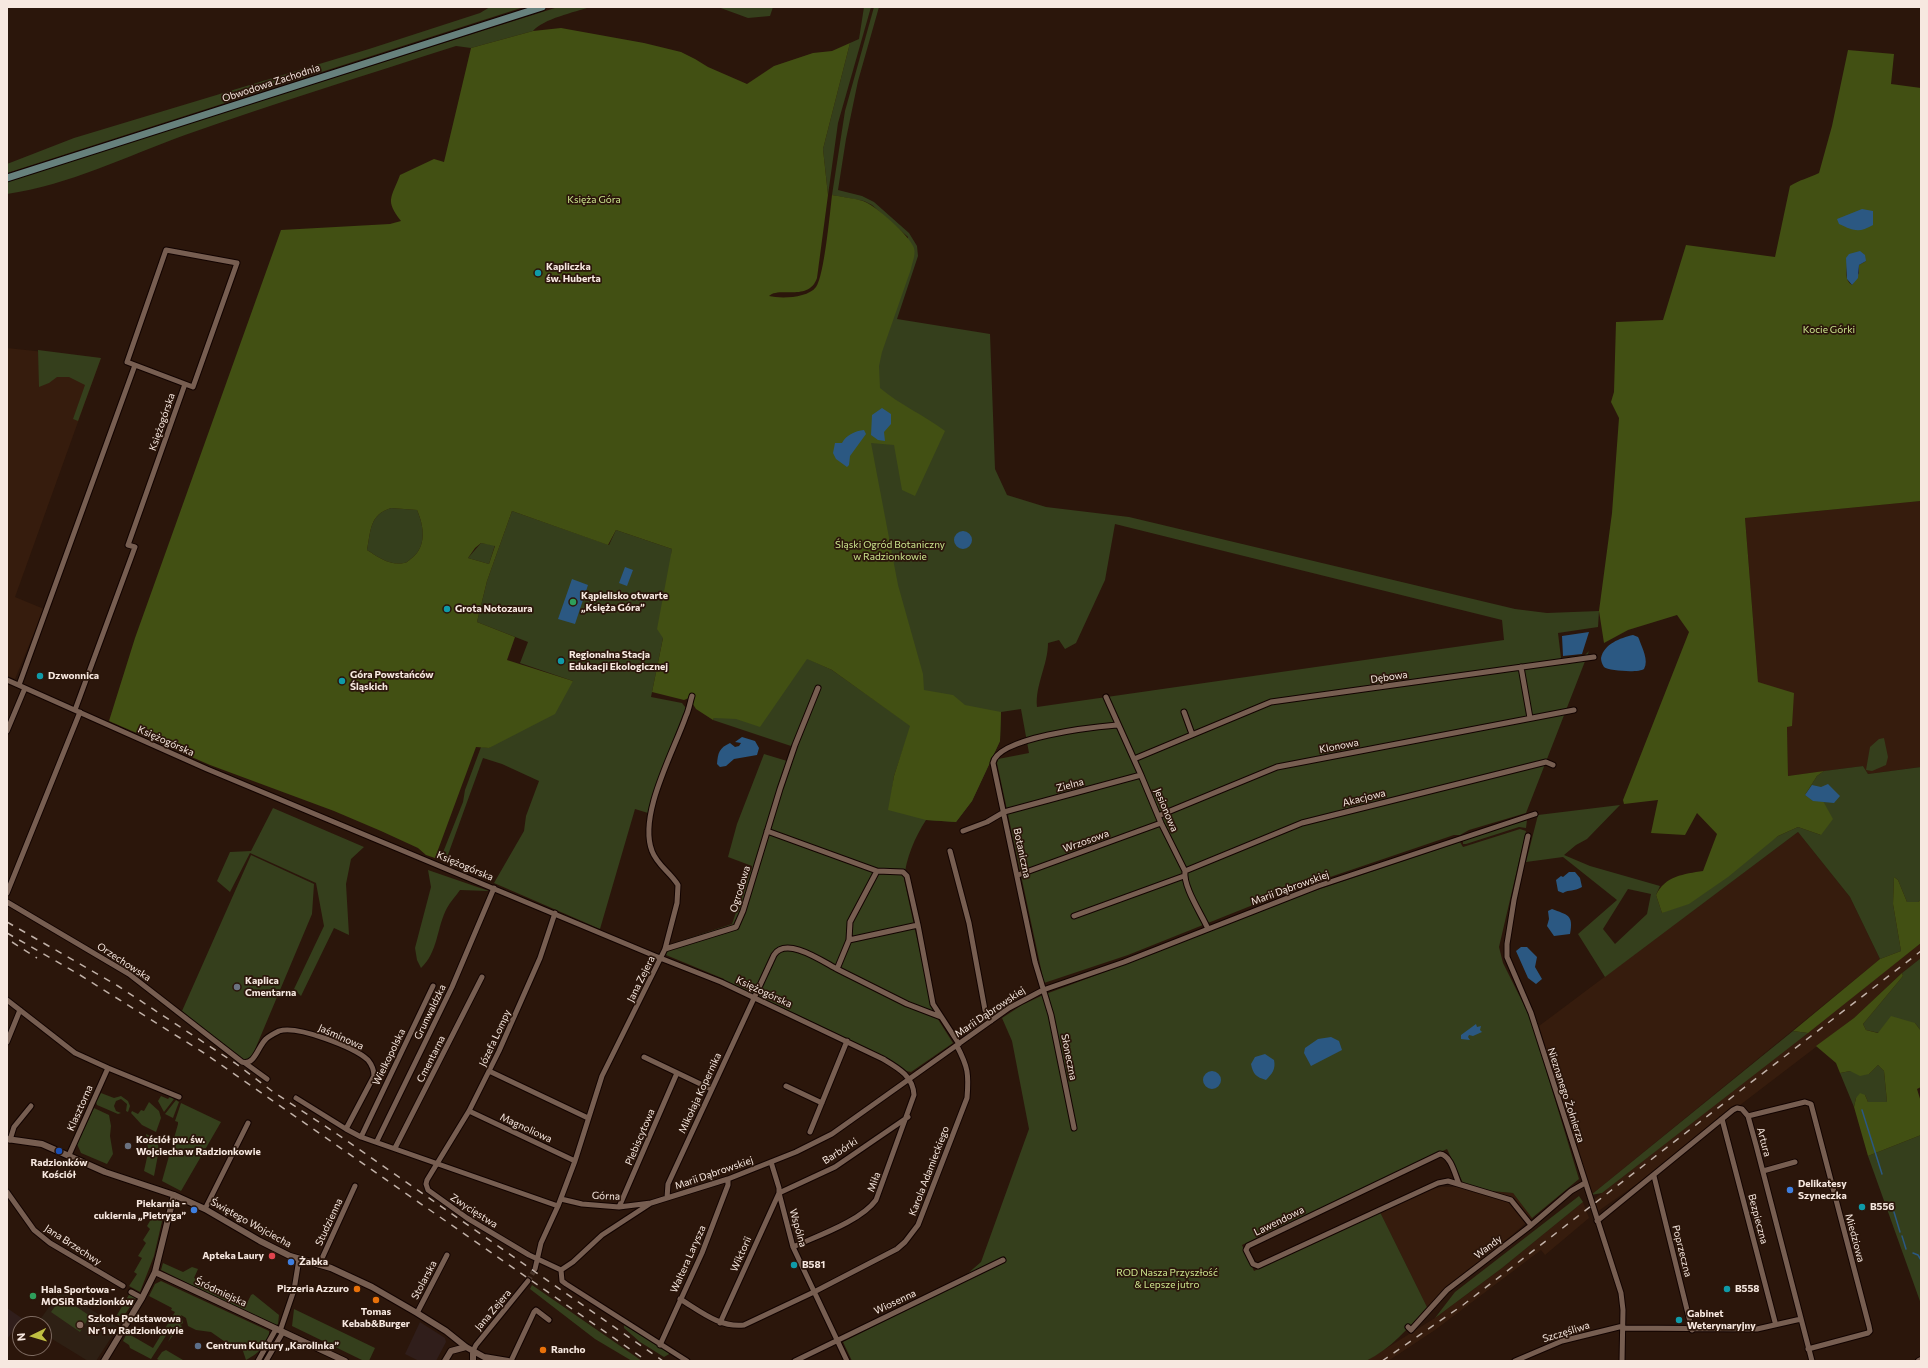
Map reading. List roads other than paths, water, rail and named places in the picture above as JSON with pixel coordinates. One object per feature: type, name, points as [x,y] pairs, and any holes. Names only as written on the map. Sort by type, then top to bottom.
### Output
[{"type":"main road","name":"Obwodowa Zachodnia","points":[[7,178],[542,7]]},
{"type":"street","name":"Księżogórska","points":[[166,250],[236,263],[193,387],[135,365],[127,362],[166,250]]},
{"type":"street","points":[[18,685],[135,365]]},
{"type":"street","name":"Księżogórska","points":[[77,711],[135,547],[128,545],[185,384]]},
{"type":"street","name":"Dębowa","points":[[1134,759],[1271,702],[1594,657]]},
{"type":"street","points":[[1521,667],[1530,718]]},
{"type":"street","name":"Księżogórska","points":[[7,680],[207,768],[755,997],[883,1059],[904,1073],[909,1079]]},
{"type":"street","points":[[7,731],[24,688]]},
{"type":"street","name":"Ogrodowa","points":[[666,949],[736,927],[743,911],[795,745],[818,688]]},
{"type":"street","name":"Jana Zejera","points":[[535,1269],[541,1243],[561,1199],[575,1161],[602,1076],[666,949],[677,903],[678,885],[654,856],[648,832],[660,782],[687,715],[692,696]]},
{"type":"street","name":"Jesionowa","points":[[1106,697],[1208,929]]},
{"type":"street","name":"Klonowa","points":[[1158,816],[1277,767],[1574,710]]},
{"type":"street","points":[[7,893],[77,711]]},
{"type":"street","points":[[1184,712],[1192,734]]},
{"type":"street","name":"Botaniczna","points":[[1043,990],[995,775],[994,760],[1007,748],[1028,740],[1117,725]]},
{"type":"street","name":"Akacjowa","points":[[1074,916],[1185,874],[1302,823],[1546,762],[1553,765]]},
{"type":"street","name":"Zielna","points":[[964,830],[986,822],[1004,812],[1141,775]]},
{"type":"street","name":"Marii Dąbrowskiej","points":[[560,1270],[573,1262],[602,1235],[651,1203],[728,1179],[771,1162],[832,1134],[991,1021],[1021,1001],[1043,990],[1124,962],[1318,886],[1535,814]]},
{"type":"street","name":"Wrzosowa","points":[[1018,875],[1161,823]]},
{"type":"street","points":[[767,831],[877,871],[903,872],[907,876],[933,1004],[958,1045]]},
{"type":"street","name":"Nieznanego Żołnierza","points":[[1528,836],[1514,900],[1508,944],[1508,957],[1531,1013],[1621,1293],[1623,1327],[1622,1361]]},
{"type":"street","points":[[950,851],[969,923],[985,1010],[991,1021]]},
{"type":"street","points":[[837,969],[849,940],[850,922],[877,871]]},
{"type":"street","name":"Grunwaldzka","points":[[377,1141],[452,987],[494,888]]},
{"type":"street","name":"Orzechowska","points":[[7,902],[129,974],[243,1063],[267,1079]]},
{"type":"street","name":"Józefa Lompy","points":[[436,1163],[469,1111],[489,1071],[540,958],[555,913]]},
{"type":"street","points":[[849,940],[918,925]]},
{"type":"street","points":[[755,997],[777,950],[792,947],[907,1004],[941,1017]]},
{"type":"street","name":"Cmentarna","points":[[395,1148],[482,977]]},
{"type":"street","name":"Wielkopolska","points":[[361,1137],[433,986]]},
{"type":"street","name":"Słoneczna","points":[[1043,990],[1051,1015],[1074,1128]]},
{"type":"street","name":"Mikołaja Kopernika","points":[[667,1198],[668,1184],[755,997]]},
{"type":"street","points":[[7,1000],[75,1053],[179,1097]]},
{"type":"street","points":[[7,1042],[20,1010]]},
{"type":"street","name":"Jaśminowa","points":[[243,1063],[251,1061],[266,1038],[281,1030],[296,1029],[310,1033],[358,1052],[368,1060],[374,1070],[374,1076],[346,1129]]},
{"type":"street","points":[[810,1132],[847,1041]]},
{"type":"street","name":"Karola Adamieckiego","points":[[680,1299],[720,1323],[735,1326],[744,1325],[814,1292],[897,1249],[905,1242],[918,1225],[967,1098],[969,1079],[966,1062],[958,1045]]},
{"type":"street","points":[[644,1057],[711,1089]]},
{"type":"street","name":"Klasztorna","points":[[69,1155],[108,1068]]},
{"type":"street","points":[[489,1071],[588,1118]]},
{"type":"street","name":"Plebiscytowa","points":[[619,1207],[677,1073]]},
{"type":"street","name":"Miła","points":[[793,1247],[856,1218],[873,1205],[883,1185],[908,1117],[914,1095],[909,1079]]},
{"type":"street","points":[[786,1086],[822,1103]]},
{"type":"street","points":[[296,1098],[361,1137],[377,1141],[558,1206]]},
{"type":"street","name":"Miedziowa","points":[[1748,1116],[1810,1102],[1870,1331],[1868,1333],[1808,1349]]},
{"type":"street","points":[[8,1139],[14,1127],[31,1106]]},
{"type":"street","points":[[1597,1221],[1737,1108],[1742,1109],[1748,1116]]},
{"type":"street","name":"Magnoliowa","points":[[469,1111],[575,1161]]},
{"type":"street","name":"Artura","points":[[1748,1116],[1812,1361]]},
{"type":"street","name":"Barbórki","points":[[779,1193],[835,1167],[908,1117]]},
{"type":"street","name":"Bezpieczna","points":[[1722,1119],[1775,1322]]},
{"type":"street","points":[[205,1209],[248,1123]]},
{"type":"street","name":"Świętego Wojciecha","points":[[8,1139],[42,1144],[105,1172],[174,1195],[205,1209],[260,1241],[299,1259],[330,1268],[372,1287],[417,1312],[446,1330],[466,1347],[488,1359],[508,1361]]},
{"type":"street","name":"Lawendowa","points":[[1459,1184],[1448,1158],[1444,1154],[1440,1154],[1248,1246],[1246,1250],[1254,1264],[1258,1266],[1438,1183],[1448,1181],[1512,1200],[1530,1225]]},
{"type":"street","name":"Wspólna","points":[[771,1162],[779,1188],[793,1247],[847,1361]]},
{"type":"street","points":[[1763,1171],[1796,1162]]},
{"type":"street","name":"Zwycięstwa","points":[[436,1163],[427,1180],[426,1184],[428,1190],[467,1218],[538,1259]]},
{"type":"street","name":"Poprzeczna","points":[[1654,1176],[1692,1330]]},
{"type":"street","name":"Waltera Larysza","points":[[660,1345],[702,1253],[728,1184],[728,1179]]},
{"type":"street","name":"Wandy","points":[[1408,1327],[1411,1330],[1446,1290],[1571,1191],[1585,1183]]},
{"type":"street","name":"Studzienna","points":[[318,1265],[355,1186]]},
{"type":"street","name":"Jana Brzechwy","points":[[7,1192],[34,1230],[50,1243],[123,1286]]},
{"type":"street","name":"Wiktorii","points":[[720,1323],[779,1193]]},
{"type":"street","points":[[104,1361],[142,1298],[155,1272],[174,1195]]},
{"type":"street","name":"Górna","points":[[561,1199],[582,1204],[619,1207],[651,1203]]},
{"type":"street","name":"Stolarska","points":[[417,1312],[447,1255]]},
{"type":"street","points":[[266,1361],[280,1331],[294,1290],[299,1259]]},
{"type":"street","points":[[538,1259],[549,1266],[560,1270],[562,1281],[566,1284],[687,1361]]},
{"type":"street","name":"Wiosenna","points":[[795,1361],[1002,1260]]},
{"type":"street","name":"Śródmiejska","points":[[155,1272],[345,1361]]},
{"type":"street","name":"Jana Zejera","points":[[473,1351],[476,1345],[528,1280]]},
{"type":"street","points":[[131,1292],[142,1298]]},
{"type":"street","points":[[511,1361],[534,1312],[536,1310],[549,1320]]},
{"type":"street","name":"Szczęśliwa","points":[[1515,1361],[1562,1341],[1623,1327],[1692,1330],[1757,1329],[1801,1319]]},
{"type":"street","points":[[258,1361],[280,1331]]},
{"type":"street","points":[[445,1361],[451,1351],[466,1347]]},
{"type":"street","points":[[473,1351],[473,1361]]},
{"type":"water","points":[[1862,209],[1873,211],[1873,225],[1864,229],[1856,230],[1839,224],[1837,219]]},
{"type":"water","points":[[1860,251],[1865,255],[1866,261],[1859,265],[1858,278],[1852,285],[1847,279],[1846,258],[1849,254]]},
{"type":"water","points":[[882,408],[891,414],[891,424],[884,432],[885,441],[878,440],[871,435],[872,415]]},
{"type":"water","points":[[864,430],[866,434],[850,456],[849,465],[847,467],[836,459],[833,453],[835,443],[842,443],[851,434]]},
{"type":"water","points":[[959,531],[967,531],[972,536],[970,547],[967,549],[959,549],[954,544],[954,536]]},
{"type":"water","points":[[625,567],[633,570],[627,586],[619,583]]},
{"type":"water","name":"Kąpielisko otwarte „Księża Góra”","points":[[572,579],[588,585],[575,624],[558,619]]},
{"type":"water","points":[[1589,632],[1582,654],[1563,656],[1562,636]]},
{"type":"water","points":[[1633,635],[1638,637],[1644,654],[1646,662],[1644,669],[1624,671],[1612,670],[1604,667],[1601,658],[1605,649],[1613,642]]},
{"type":"water","points":[[742,737],[755,741],[759,748],[757,755],[734,759],[726,766],[720,767],[717,764],[721,749],[730,743],[735,747],[739,746],[741,743],[735,742]]},
{"type":"water","points":[[1828,784],[1840,796],[1834,803],[1813,801],[1805,795],[1812,785],[1821,787]]},
{"type":"water","points":[[1569,872],[1575,872],[1580,878],[1582,887],[1563,893],[1558,891],[1556,880]]},
{"type":"water","points":[[1552,909],[1568,916],[1571,922],[1570,934],[1554,936],[1547,926],[1549,919],[1548,911]]},
{"type":"water","points":[[1521,947],[1527,947],[1537,957],[1535,967],[1542,979],[1536,984],[1528,978],[1516,951]]},
{"type":"water","points":[[1476,1024],[1477,1027],[1481,1026],[1480,1030],[1482,1032],[1473,1036],[1469,1035],[1468,1037],[1470,1040],[1461,1039],[1461,1035]]},
{"type":"water","points":[[1331,1037],[1339,1041],[1342,1050],[1311,1066],[1304,1053],[1305,1048],[1318,1039]]},
{"type":"water","points":[[1265,1054],[1274,1060],[1273,1071],[1266,1080],[1256,1075],[1251,1064],[1255,1057]]},
{"type":"water","points":[[1212,1071],[1218,1074],[1221,1080],[1218,1086],[1212,1089],[1206,1086],[1203,1080],[1206,1074]]},
{"type":"waterway","points":[[1862,1110],[1882,1174]]},
{"type":"waterway","points":[[1894,1212],[1900,1232]]},
{"type":"waterway","points":[[1902,1236],[1906,1249]]},
{"type":"waterway","points":[[1913,1253],[1918,1255],[1921,1260]]},
{"type":"tunnel","points":[[528,1281],[535,1269]]},
{"type":"railway","points":[[7,922],[118,986],[235,1063],[272,1091],[337,1134],[663,1361]]},
{"type":"railway","points":[[7,933],[80,975],[204,1053],[647,1361]]},
{"type":"railway","points":[[12,942],[37,958]]},
{"type":"railway","points":[[1382,1361],[1463,1305],[1921,951]]},
{"type":"place","name":"Kapliczka św. Huberta","points":[[538,273]]},
{"type":"place","name":"Kąpielisko otwarte „Księża Góra”","points":[[573,602]]},
{"type":"place","name":"Grota Notozaura","points":[[447,609]]},
{"type":"place","name":"Regionalna Stacja Edukacji Ekologicznej","points":[[561,661]]},
{"type":"place","name":"Dzwonnica","points":[[40,676]]},
{"type":"place","name":"Góra Powstańców Śląskich","points":[[342,681]]},
{"type":"place","name":"Kaplica Cmentarna","points":[[237,987]]},
{"type":"place","name":"Kościół pw. św. Wojciecha w Radzionkowie","points":[[128,1146]]},
{"type":"place","name":"Radzionków Kościół","points":[[59,1151]]},
{"type":"place","name":"Delikatesy Szyneczka","points":[[1790,1190]]},
{"type":"place","name":"B556","points":[[1862,1207]]},
{"type":"place","name":"Piekarnia - cukiernia „Pietryga”","points":[[194,1210]]},
{"type":"place","name":"Apteka Laury","points":[[272,1256]]},
{"type":"place","name":"Żabka","points":[[291,1262]]},
{"type":"place","name":"B581","points":[[794,1265]]},
{"type":"place","name":"Pizzeria Azzuro","points":[[357,1289]]},
{"type":"place","name":"B558","points":[[1727,1289]]},
{"type":"place","name":"Hala Sportowa - MOSiR Radzionków","points":[[33,1296]]},
{"type":"place","name":"Tomas Kebab&Burger","points":[[376,1300]]},
{"type":"place","name":"Gabinet Weterynaryjny","points":[[1679,1320]]},
{"type":"place","name":"Szkoła Podstawowa Nr 1 w Radzionkowie","points":[[80,1325]]},
{"type":"place","name":"Centrum Kultury „Karolinka”","points":[[198,1346]]},
{"type":"place","name":"Rancho","points":[[543,1350]]},
{"type":"park label","name":"Księża Góra","points":[[594,200]]},
{"type":"park label","name":"Kocie Górki","points":[[1829,330]]},
{"type":"park label","name":"Śląski Ogród Botaniczny w Radzionkowie","points":[[890,550]]},
{"type":"park label","name":"ROD Nasza Przyszłość & Lepsze jutro","points":[[1167,1278]]}]
